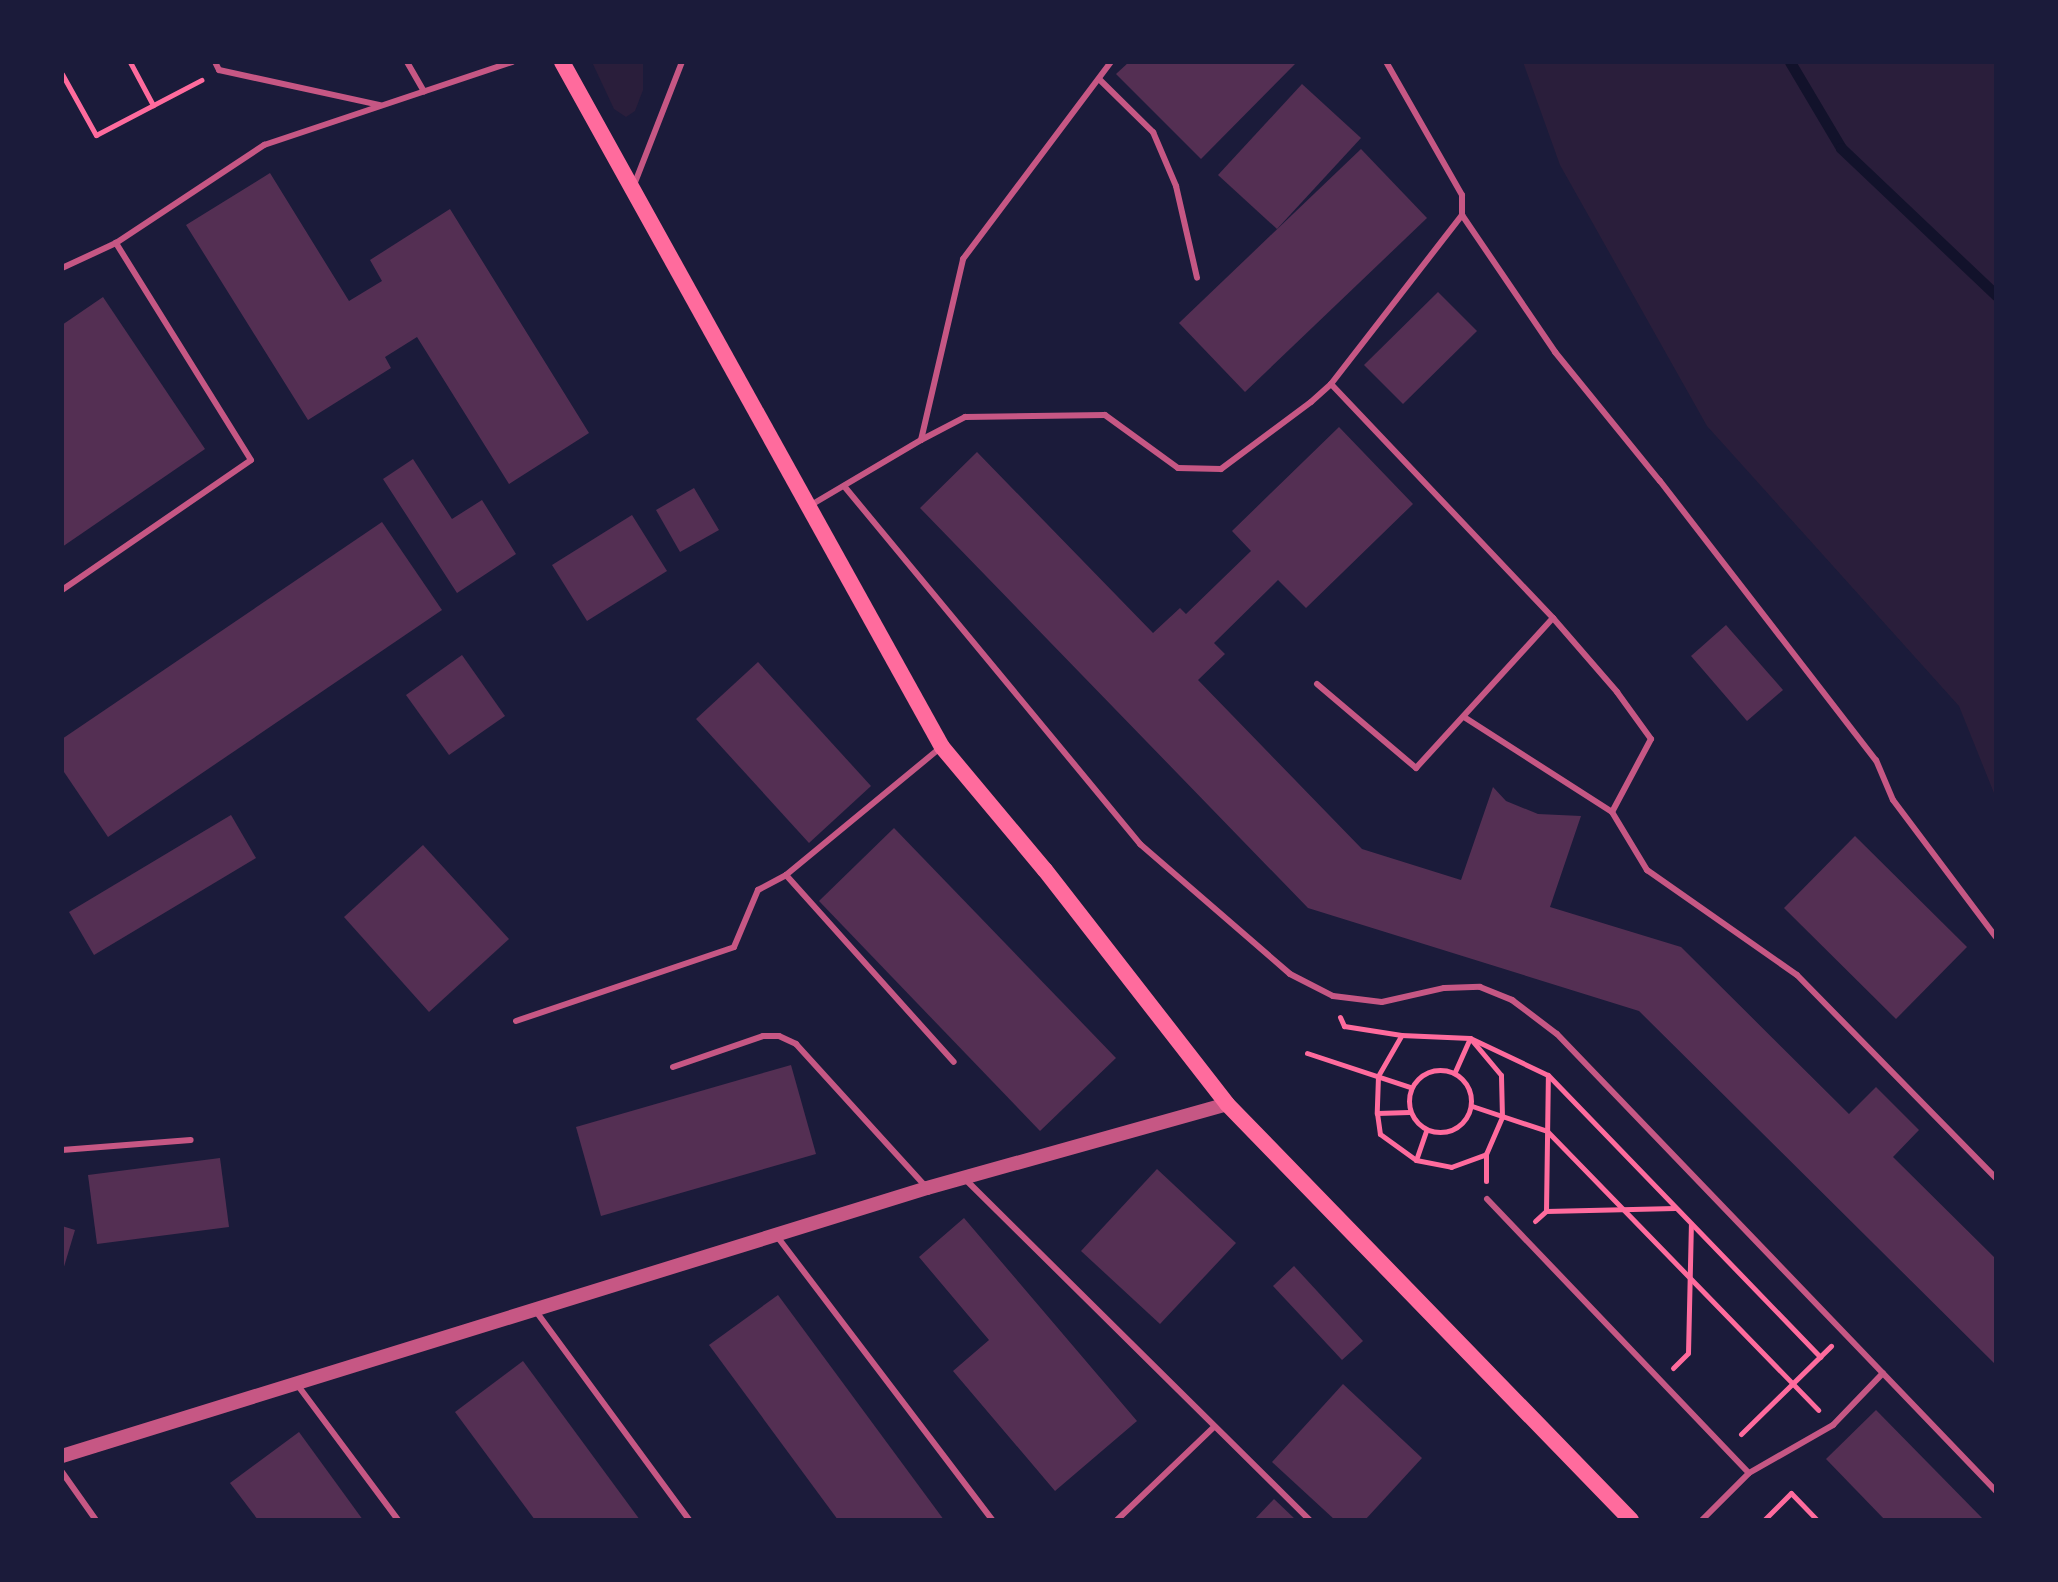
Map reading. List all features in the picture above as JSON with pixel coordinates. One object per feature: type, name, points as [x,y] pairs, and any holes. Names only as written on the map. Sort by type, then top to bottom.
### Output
[{"type":"main road","points":[[562,62],[942,747],[1045,870],[1227,1104],[1631,1520]]},
{"type":"street","points":[[62,1456],[927,1188],[1227,1104]]},
{"type":"lane","points":[[215,62],[219,70],[384,106]]},
{"type":"lane","points":[[407,62],[424,92]]},
{"type":"lane","points":[[62,268],[116,243],[264,145],[512,62]]},
{"type":"lane","points":[[632,192],[682,62]]},
{"type":"lane","points":[[921,440],[963,259],[1111,62]]},
{"type":"lane","points":[[1386,62],[1462,195],[1462,215],[1555,352],[1660,481],[1876,760],[1893,800],[1996,937]]},
{"type":"lane","points":[[1099,79],[1153,132],[1176,186],[1197,278]]},
{"type":"lane","points":[[808,506],[965,417],[1105,415],[1178,468],[1221,469],[1331,384],[1462,215]]},
{"type":"lane","points":[[62,590],[251,460],[116,243]]},
{"type":"lane","points":[[1331,384],[1553,618],[1617,692],[1651,739],[1612,812]]},
{"type":"lane","points":[[844,486],[1140,844],[1290,974],[1333,996],[1382,1002],[1444,988],[1480,987],[1512,1000],[1557,1034],[1996,1491]]},
{"type":"lane","points":[[1317,684],[1416,768],[1553,618]]},
{"type":"lane","points":[[1464,717],[1612,812],[1647,870],[1797,975],[1996,1178]]},
{"type":"lane","points":[[516,1021],[734,947],[758,890],[786,875],[942,747]]},
{"type":"lane","points":[[786,875],[954,1062]]},
{"type":"lane","points":[[673,1067],[763,1036],[779,1036],[796,1044],[927,1188]]},
{"type":"lane","points":[[62,1150],[191,1140]]},
{"type":"lane","points":[[964,1178],[1309,1520]]},
{"type":"lane","points":[[1487,1199],[1749,1473]]},
{"type":"lane","points":[[776,1235],[992,1520]]},
{"type":"lane","points":[[535,1310],[689,1520]]},
{"type":"lane","points":[[1702,1520],[1749,1473],[1833,1425],[1883,1373]]},
{"type":"lane","points":[[296,1383],[398,1520]]},
{"type":"lane","points":[[1117,1520],[1213,1428]]},
{"type":"lane","points":[[62,1472],[96,1520]]},
{"type":"path","points":[[130,62],[153,105]]},
{"type":"path","points":[[62,74],[96,135],[219,70]]},
{"type":"path","points":[[1333,996],[1344,1026],[1401,1035],[1470,1038],[1548,1075],[1820,1357]]},
{"type":"path","points":[[1401,1035],[1378,1076],[1380,1134],[1416,1160],[1451,1167],[1486,1154],[1502,1117],[1501,1075],[1470,1038]]},
{"type":"path","points":[[1455,1072],[1470,1038]]},
{"type":"path","points":[[1307,1053],[1410,1087]]},
{"type":"path","points":[[1430,1070],[1455,1072],[1469,1087],[1472,1106],[1463,1124],[1446,1133],[1426,1131],[1409,1112],[1410,1087],[1430,1070]]},
{"type":"path","points":[[1546,1211],[1548,1075]]},
{"type":"path","points":[[1472,1106],[1547,1131],[1833,1425]]},
{"type":"path","points":[[1377,1113],[1409,1112]]},
{"type":"path","points":[[1416,1160],[1426,1131]]},
{"type":"path","points":[[1521,1235],[1546,1211],[1676,1208]]},
{"type":"path","points":[[1660,1380],[1688,1353],[1691,1223]]},
{"type":"path","points":[[1726,1449],[1845,1333]]},
{"type":"path","points":[[1764,1520],[1791,1493],[1817,1520]]},
{"type":"shaded area","points":[[592,62],[643,62],[643,90],[635,111],[626,117],[614,109]]},
{"type":"shaded area","points":[[1523,62],[1996,62],[1996,798],[1959,706],[1707,426],[1560,165]]},
{"type":"building","points":[[1129,62],[1297,62],[1201,159],[1116,74]]},
{"type":"building","points":[[1302,84],[1361,138],[1277,229],[1218,175]]},
{"type":"building","points":[[1361,149],[1427,218],[1245,392],[1179,323]]},
{"type":"building","points":[[270,173],[349,301],[382,281],[370,260],[450,209],[589,433],[509,484],[417,337],[385,357],[391,368],[308,420],[186,225]]},
{"type":"building","points":[[1438,292],[1477,331],[1403,404],[1364,365]]},
{"type":"building","points":[[103,297],[205,449],[62,547],[62,325]]},
{"type":"building","points":[[1339,427],[1413,504],[1306,608],[1278,580],[1214,643],[1225,654],[1198,680],[1362,849],[1461,880],[1493,787],[1506,801],[1538,814],[1581,816],[1550,907],[1681,947],[1849,1114],[1876,1087],[1919,1130],[1893,1157],[1996,1259],[1996,1365],[1639,1011],[1308,908],[920,508],[977,452],[1153,633],[1180,608],[1186,614],[1251,551],[1232,531]]},
{"type":"building","points":[[413,459],[452,519],[482,500],[516,554],[457,593],[383,479]]},
{"type":"building","points":[[694,488],[719,530],[680,552],[656,510]]},
{"type":"building","points":[[632,515],[667,571],[587,621],[552,565]]},
{"type":"building","points":[[382,522],[442,610],[108,837],[62,769],[62,739]]},
{"type":"building","points":[[1726,625],[1783,690],[1747,721],[1691,656]]},
{"type":"building","points":[[462,655],[505,716],[449,755],[406,695]]},
{"type":"building","points":[[758,662],[871,786],[809,843],[696,719]]},
{"type":"building","points":[[231,815],[256,858],[94,955],[69,912]]},
{"type":"building","points":[[894,828],[1116,1058],[1040,1131],[819,901]]},
{"type":"building","points":[[1855,836],[1967,947],[1896,1019],[1784,908]]},
{"type":"building","points":[[423,845],[509,939],[429,1012],[344,917]]},
{"type":"building","points":[[791,1065],[816,1154],[601,1216],[576,1127]]},
{"type":"building","points":[[220,1158],[229,1227],[97,1244],[88,1175]]},
{"type":"building","points":[[1157,1169],[1236,1243],[1160,1324],[1081,1251]]},
{"type":"building","points":[[964,1218],[1137,1421],[1055,1491],[953,1371],[989,1340],[919,1257]]},
{"type":"building","points":[[62,1226],[75,1230],[63,1270],[62,1270]]},
{"type":"building","points":[[1294,1266],[1363,1341],[1342,1360],[1273,1286]]},
{"type":"building","points":[[778,1295],[944,1520],[838,1520],[709,1345]]},
{"type":"building","points":[[523,1361],[640,1520],[535,1520],[455,1412]]},
{"type":"building","points":[[1343,1384],[1422,1458],[1365,1520],[1335,1520],[1272,1462]]},
{"type":"building","points":[[1876,1410],[1984,1520],[1885,1520],[1826,1459]]},
{"type":"building","points":[[299,1432],[363,1520],[258,1520],[230,1483]]},
{"type":"building","points":[[1274,1499],[1296,1520],[1254,1520]]},
{"type":"waterway","points":[[1790,62],[1841,148],[1996,295]]}]
